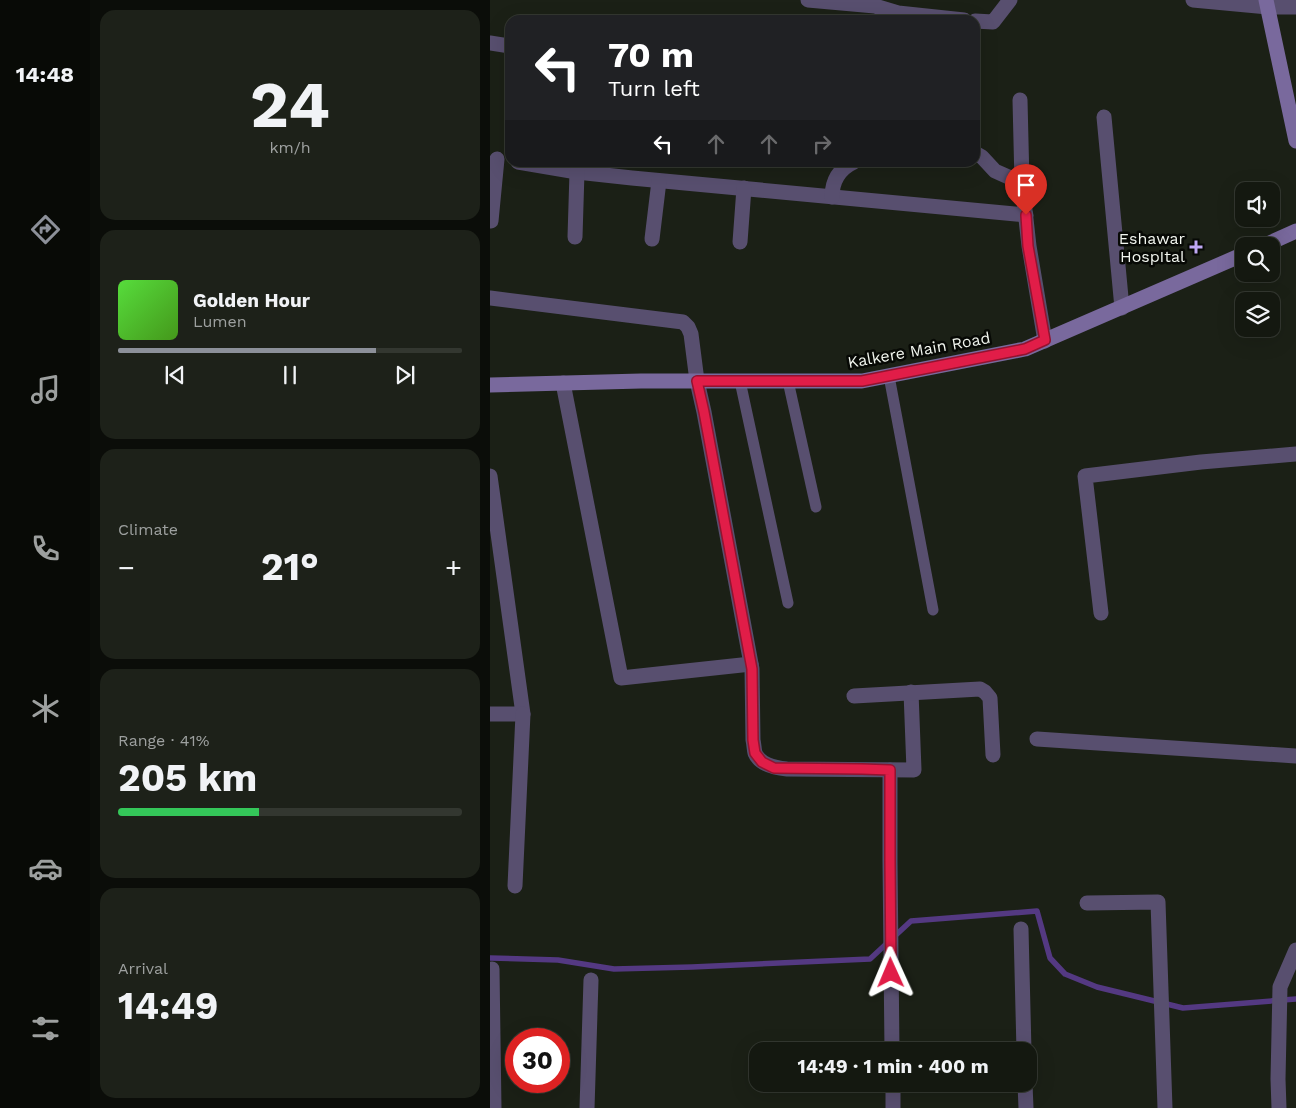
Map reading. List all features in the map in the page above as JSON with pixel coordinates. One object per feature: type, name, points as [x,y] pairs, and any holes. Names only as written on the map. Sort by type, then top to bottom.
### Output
[{"type":"street","points":[[808,0],[876,3],[895,15]]},
{"type":"street","points":[[980,21],[993,22],[1010,0]]},
{"type":"street","points":[[1193,0],[1296,7]]},
{"type":"street","points":[[1267,4],[1296,142]]},
{"type":"street","points":[[490,43],[505,45]]},
{"type":"street","points":[[1020,100],[1022,183],[1028,246],[1045,340]]},
{"type":"street","points":[[1104,117],[1122,308]]},
{"type":"street","points":[[980,156],[995,171],[1022,183]]},
{"type":"street","points":[[491,221],[499,159]]},
{"type":"street","points":[[548,167],[659,181],[1026,215]]},
{"type":"street","points":[[832,197],[838,175],[845,167]]},
{"type":"street","points":[[575,237],[577,172]]},
{"type":"street","points":[[652,239],[659,181]]},
{"type":"street","points":[[740,242],[744,188]]},
{"type":"street","points":[[1280,238],[1296,231]]},
{"type":"street","name":"Kalkere Main Road","points":[[490,385],[641,381],[862,381],[1025,349],[1235,258]]},
{"type":"street","points":[[490,298],[683,322],[688,327],[692,334],[697,381],[751,664],[753,740],[755,753],[762,762],[774,768],[914,770],[911,692]]},
{"type":"street","points":[[563,383],[622,678],[751,664]]},
{"type":"street","points":[[1101,613],[1085,476],[1201,462],[1296,454]]},
{"type":"street","points":[[490,476],[523,714],[515,886]]},
{"type":"street","points":[[854,696],[980,689],[990,698],[992,755]]},
{"type":"street","points":[[490,714],[523,714]]},
{"type":"street","points":[[1037,739],[1296,756]]},
{"type":"street","points":[[890,770],[892,1042]]},
{"type":"street","points":[[1087,903],[1158,902],[1166,1108]]},
{"type":"street","points":[[1021,929],[1024,1042]]},
{"type":"street","points":[[1280,1108],[1278,1078],[1280,987],[1296,950]]},
{"type":"street","points":[[492,969],[494,1108]]},
{"type":"street","points":[[587,1108],[591,980]]},
{"type":"street","points":[[893,1092],[893,1108]]},
{"type":"street","points":[[1025,1092],[1026,1108]]},
{"type":"lane","points":[[889,376],[933,610]]},
{"type":"lane","points":[[740,381],[788,603]]},
{"type":"lane","points":[[788,381],[816,507]]},
{"type":"waterway","points":[[490,958],[558,960],[614,969],[870,959],[911,921],[1037,911],[1050,958],[1065,974],[1097,987],[1183,1008],[1296,999]]},
{"type":"place","name":"Eshawar HospItal","points":[[1196,247]]},
{"type":"route","points":[[891,973],[890,770],[774,768],[762,762],[755,753],[753,740],[752,669],[697,381],[862,381],[1025,349],[1045,340],[1028,246],[1026,215]]}]
